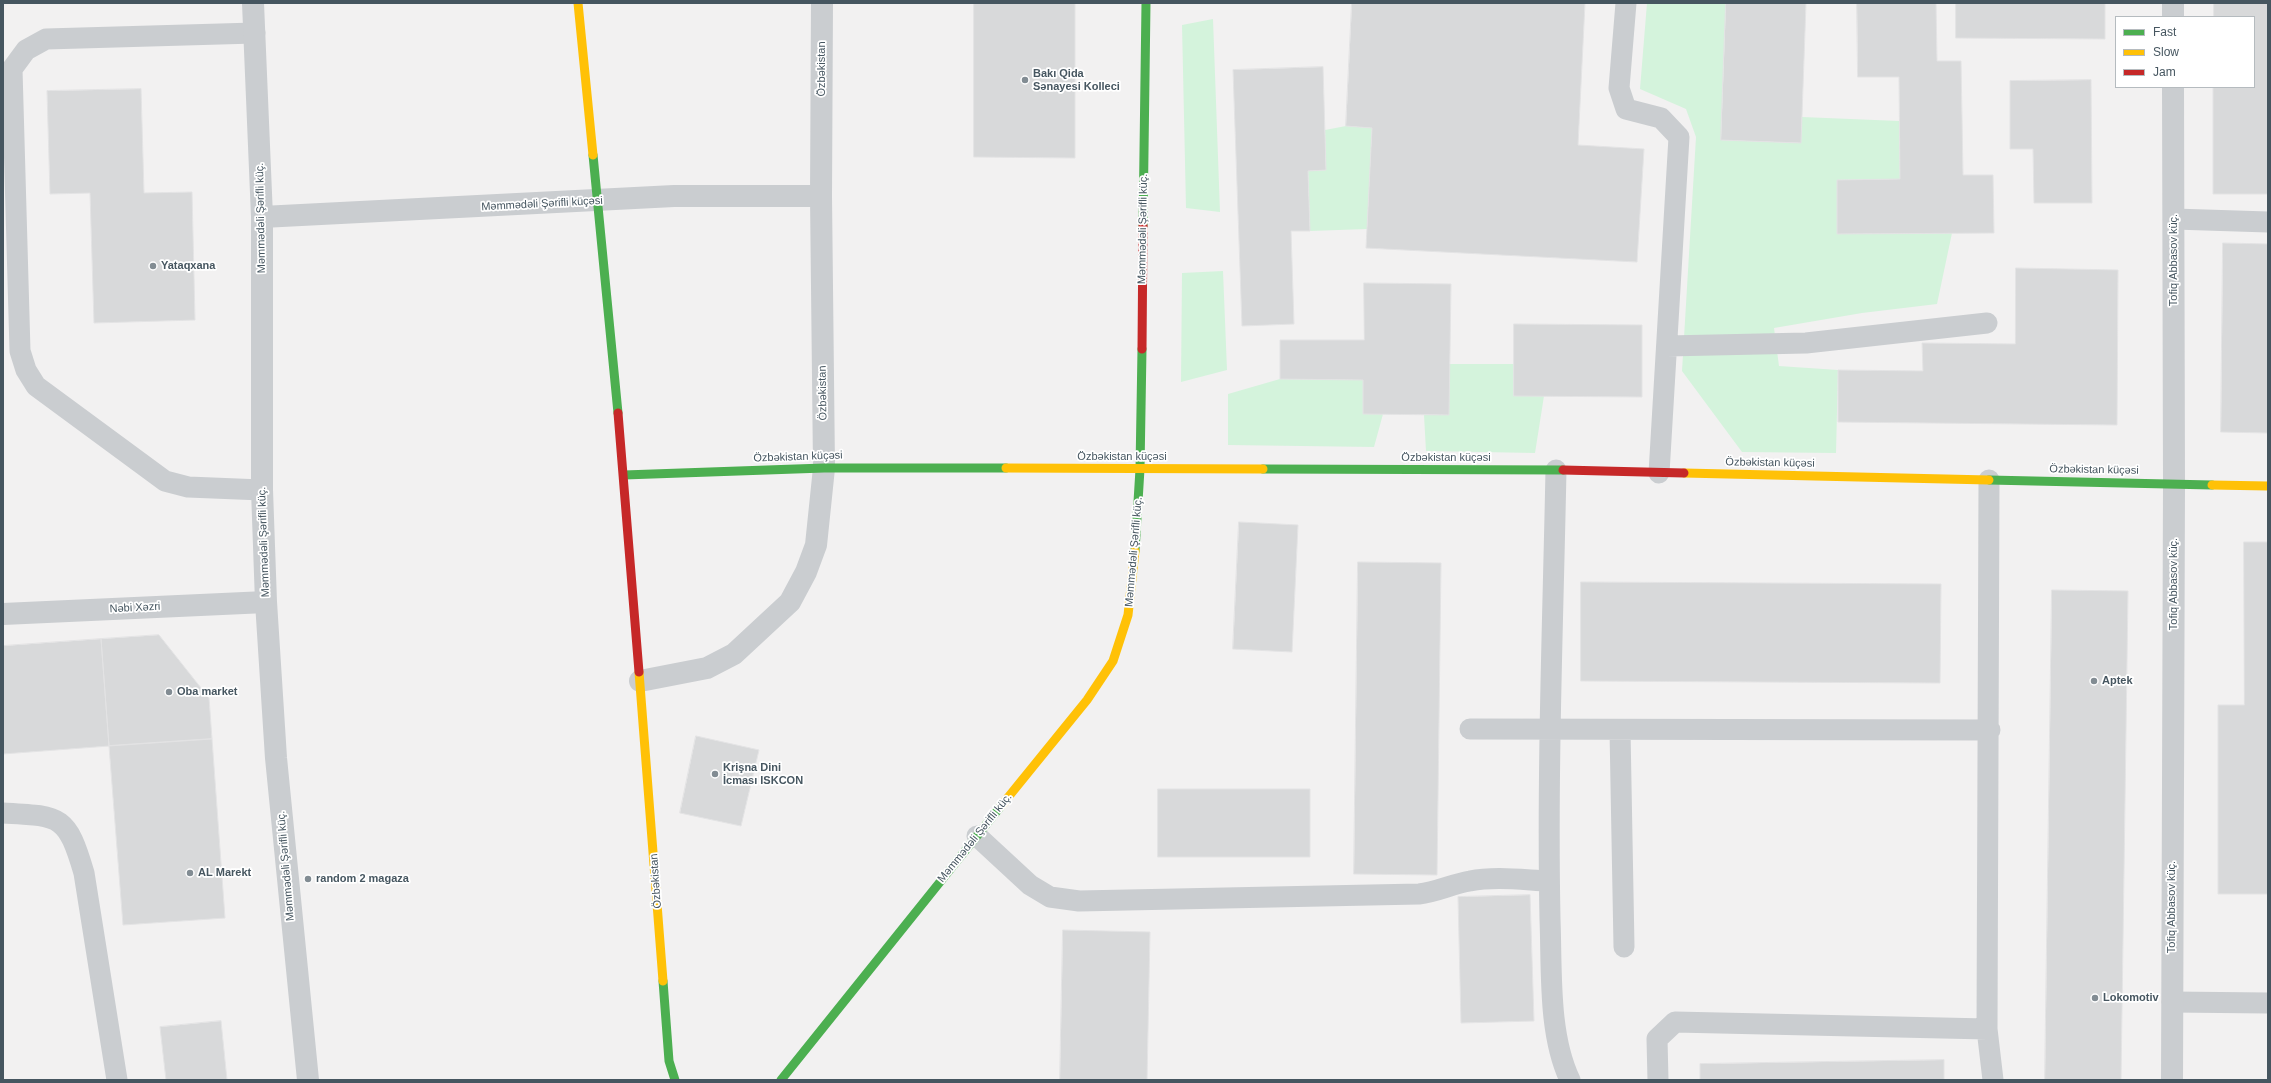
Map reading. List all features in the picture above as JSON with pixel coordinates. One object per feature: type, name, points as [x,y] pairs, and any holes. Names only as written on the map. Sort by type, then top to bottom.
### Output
[{"type":"street","name":"Məmmədəli Şərifli küç.","points":[[253,3],[262,218],[262,490],[266,602],[276,758],[308,1080]]},
{"type":"street","name":"Özbəkistan","points":[[578,3],[624,476],[669,1061],[675,1080]]},
{"type":"street","name":"Özbəkistan","points":[[640,681],[707,668],[734,654],[790,602],[806,572],[816,545],[824,468],[821,196],[822,3]]},
{"type":"street","name":"Məmmədəli Şərifli küç.","points":[[781,1080],[1087,700],[1113,660],[1128,615],[1133,576],[1140,469],[1146,3]]},
{"type":"street","points":[[2173,3],[2173,16]]},
{"type":"street","name":"Tofiq Abbasov küç.","points":[[2172,1080],[2174,484],[2173,88]]},
{"type":"street","name":"Məmmədəli Şərifli küçəsi","points":[[262,218],[674,196],[821,196]]},
{"type":"street","name":"Özbəkistan küçəsi","points":[[624,476],[824,468],[1556,470],[2268,486]]},
{"type":"street","name":"Nəbi Xəzri","points":[[3,614],[266,602]]},
{"type":"lane","points":[[1626,3],[1619,88],[1626,109],[1662,118],[1679,137],[1659,473]]},
{"type":"lane","points":[[255,33],[46,40],[26,50],[12,69],[20,351],[26,370],[36,386],[165,481],[188,487],[262,490]]},
{"type":"lane","points":[[2174,219],[2268,222]]},
{"type":"lane","points":[[1667,346],[1806,343],[1987,323]]},
{"type":"lane","points":[[1556,470],[1551,729],[1550,881],[1553,998],[1559,1046],[1564,1067],[1570,1080]]},
{"type":"lane","points":[[1989,480],[1990,730],[1987,1030],[1993,1080]]},
{"type":"lane","points":[[1470,729],[1990,730]]},
{"type":"lane","points":[[1620,730],[1624,947]]},
{"type":"lane","points":[[3,813],[43,815],[64,824],[75,841],[84,873],[117,1080]]},
{"type":"lane","points":[[977,836],[1030,885],[1050,897],[1079,902],[1419,894],[1435,892],[1470,881],[1486,879],[1550,881]]},
{"type":"lane","points":[[2172,1002],[2268,1003]]},
{"type":"lane","points":[[1658,1080],[1657,1039],[1675,1022],[1987,1030]]},
{"type":"green space","points":[[1647,3],[1726,3],[1721,140],[1800,143],[1802,117],[1899,121],[1900,179],[1837,180],[1838,234],[1952,233],[1937,304],[1862,313],[1774,328],[1779,366],[1838,370],[1836,453],[1742,452],[1682,371],[1696,137],[1686,109],[1640,89]]},
{"type":"green space","points":[[1213,19],[1220,212],[1186,208],[1182,25]]},
{"type":"green space","points":[[1346,126],[1372,128],[1367,229],[1310,231],[1308,171],[1326,170],[1325,130]]},
{"type":"green space","points":[[1223,271],[1227,370],[1181,382],[1182,273]]},
{"type":"green space","points":[[1449,364],[1514,364],[1514,396],[1544,396],[1535,453],[1426,451],[1424,415],[1449,415]]},
{"type":"green space","points":[[1280,379],[1363,380],[1363,414],[1383,414],[1374,447],[1228,445],[1228,394]]},
{"type":"building","name":"Bakı Qida Sənayesi Kolleci","points":[[974,3],[1075,3],[1075,158],[974,157]]},
{"type":"building","points":[[1352,3],[1585,3],[1578,145],[1644,149],[1637,262],[1366,248],[1372,128],[1346,126]]},
{"type":"building","points":[[1726,3],[1806,3],[1801,143],[1721,140]]},
{"type":"building","points":[[1857,3],[1936,3],[1937,61],[1961,61],[1963,175],[1993,175],[1994,233],[1837,234],[1837,180],[1900,179],[1899,77],[1858,77]]},
{"type":"building","points":[[1956,3],[2105,3],[2105,39],[1956,38]]},
{"type":"building","points":[[2214,3],[2268,3],[2268,194],[2213,194],[2213,88],[2255,88],[2255,16],[2214,16]]},
{"type":"building","points":[[1323,67],[1326,170],[1308,171],[1310,231],[1291,231],[1294,324],[1242,326],[1233,70]]},
{"type":"building","points":[[2091,80],[2092,203],[2034,203],[2033,149],[2010,149],[2010,81]]},
{"type":"building","points":[[141,89],[144,193],[192,192],[195,320],[94,323],[90,193],[50,194],[47,91]]},
{"type":"building","points":[[2223,243],[2268,244],[2268,433],[2221,432]]},
{"type":"building","points":[[2016,268],[2118,270],[2117,425],[1838,422],[1838,370],[1923,371],[1922,343],[2015,344]]},
{"type":"building","points":[[1364,283],[1451,284],[1449,415],[1363,414],[1363,380],[1280,379],[1280,340],[1364,340]]},
{"type":"building","points":[[1514,324],[1642,325],[1642,397],[1514,396]]},
{"type":"building","points":[[1239,522],[1298,525],[1292,652],[1233,649]]},
{"type":"building","points":[[2244,542],[2268,542],[2268,894],[2218,894],[2218,705],[2244,705]]},
{"type":"building","points":[[1358,562],[1441,563],[1437,875],[1354,874]]},
{"type":"building","points":[[1581,582],[1941,584],[1940,683],[1581,681]]},
{"type":"building","points":[[2052,590],[2128,591],[2121,1080],[2045,1080]]},
{"type":"building","points":[[159,635],[209,698],[212,739],[109,746],[101,639]]},
{"type":"building","points":[[101,639],[109,746],[3,754],[3,646]]},
{"type":"building","points":[[696,736],[759,750],[741,826],[680,813]]},
{"type":"building","points":[[212,739],[225,918],[123,925],[109,746]]},
{"type":"building","points":[[1158,789],[1310,789],[1310,857],[1158,857]]},
{"type":"building","points":[[1530,895],[1534,1021],[1461,1023],[1458,897]]},
{"type":"building","points":[[1063,930],[1150,932],[1147,1080],[1060,1080]]},
{"type":"building","points":[[221,1021],[227,1080],[166,1080],[160,1027]]},
{"type":"building","points":[[1944,1060],[1944,1080],[1700,1080],[1700,1064]]},
{"type":"traffic: fast","points":[[1143,226],[1146,3]]},
{"type":"traffic: fast","points":[[593,155],[618,413]]},
{"type":"traffic: fast","points":[[1135,551],[1140,469],[1142,349]]},
{"type":"traffic: fast","points":[[624,475],[824,468],[1006,468]]},
{"type":"traffic: fast","points":[[1263,469],[1563,470]]},
{"type":"traffic: fast","points":[[1989,480],[2212,485]]},
{"type":"traffic: fast","points":[[781,1080],[1001,806]]},
{"type":"traffic: fast","points":[[663,981],[669,1061],[675,1080]]},
{"type":"traffic: slow","points":[[578,3],[593,155]]},
{"type":"traffic: slow","points":[[1006,468],[1263,469]]},
{"type":"traffic: slow","points":[[1684,473],[1989,480]]},
{"type":"traffic: slow","points":[[2212,485],[2268,486]]},
{"type":"traffic: slow","points":[[1001,806],[1087,700],[1113,661],[1128,615],[1135,551]]},
{"type":"traffic: slow","points":[[639,672],[663,981]]},
{"type":"traffic: jam","points":[[1142,349],[1143,226]]},
{"type":"traffic: jam","points":[[618,413],[639,672]]},
{"type":"traffic: jam","points":[[1563,470],[1684,473]]},
{"type":"place","name":"Bakı Qida Sənayesi Kolleci","points":[[1025,80]]},
{"type":"place","name":"Yataqxana","points":[[153,266]]},
{"type":"place","name":"Aptek","points":[[2094,681]]},
{"type":"place","name":"Oba market","points":[[169,692]]},
{"type":"place","name":"Krişna Dini İcması ISKCON","points":[[715,774]]},
{"type":"place","name":"AL Marekt","points":[[190,873]]},
{"type":"place","name":"random 2 magaza","points":[[308,879]]},
{"type":"place","name":"Lokomotiv","points":[[2095,998]]}]
